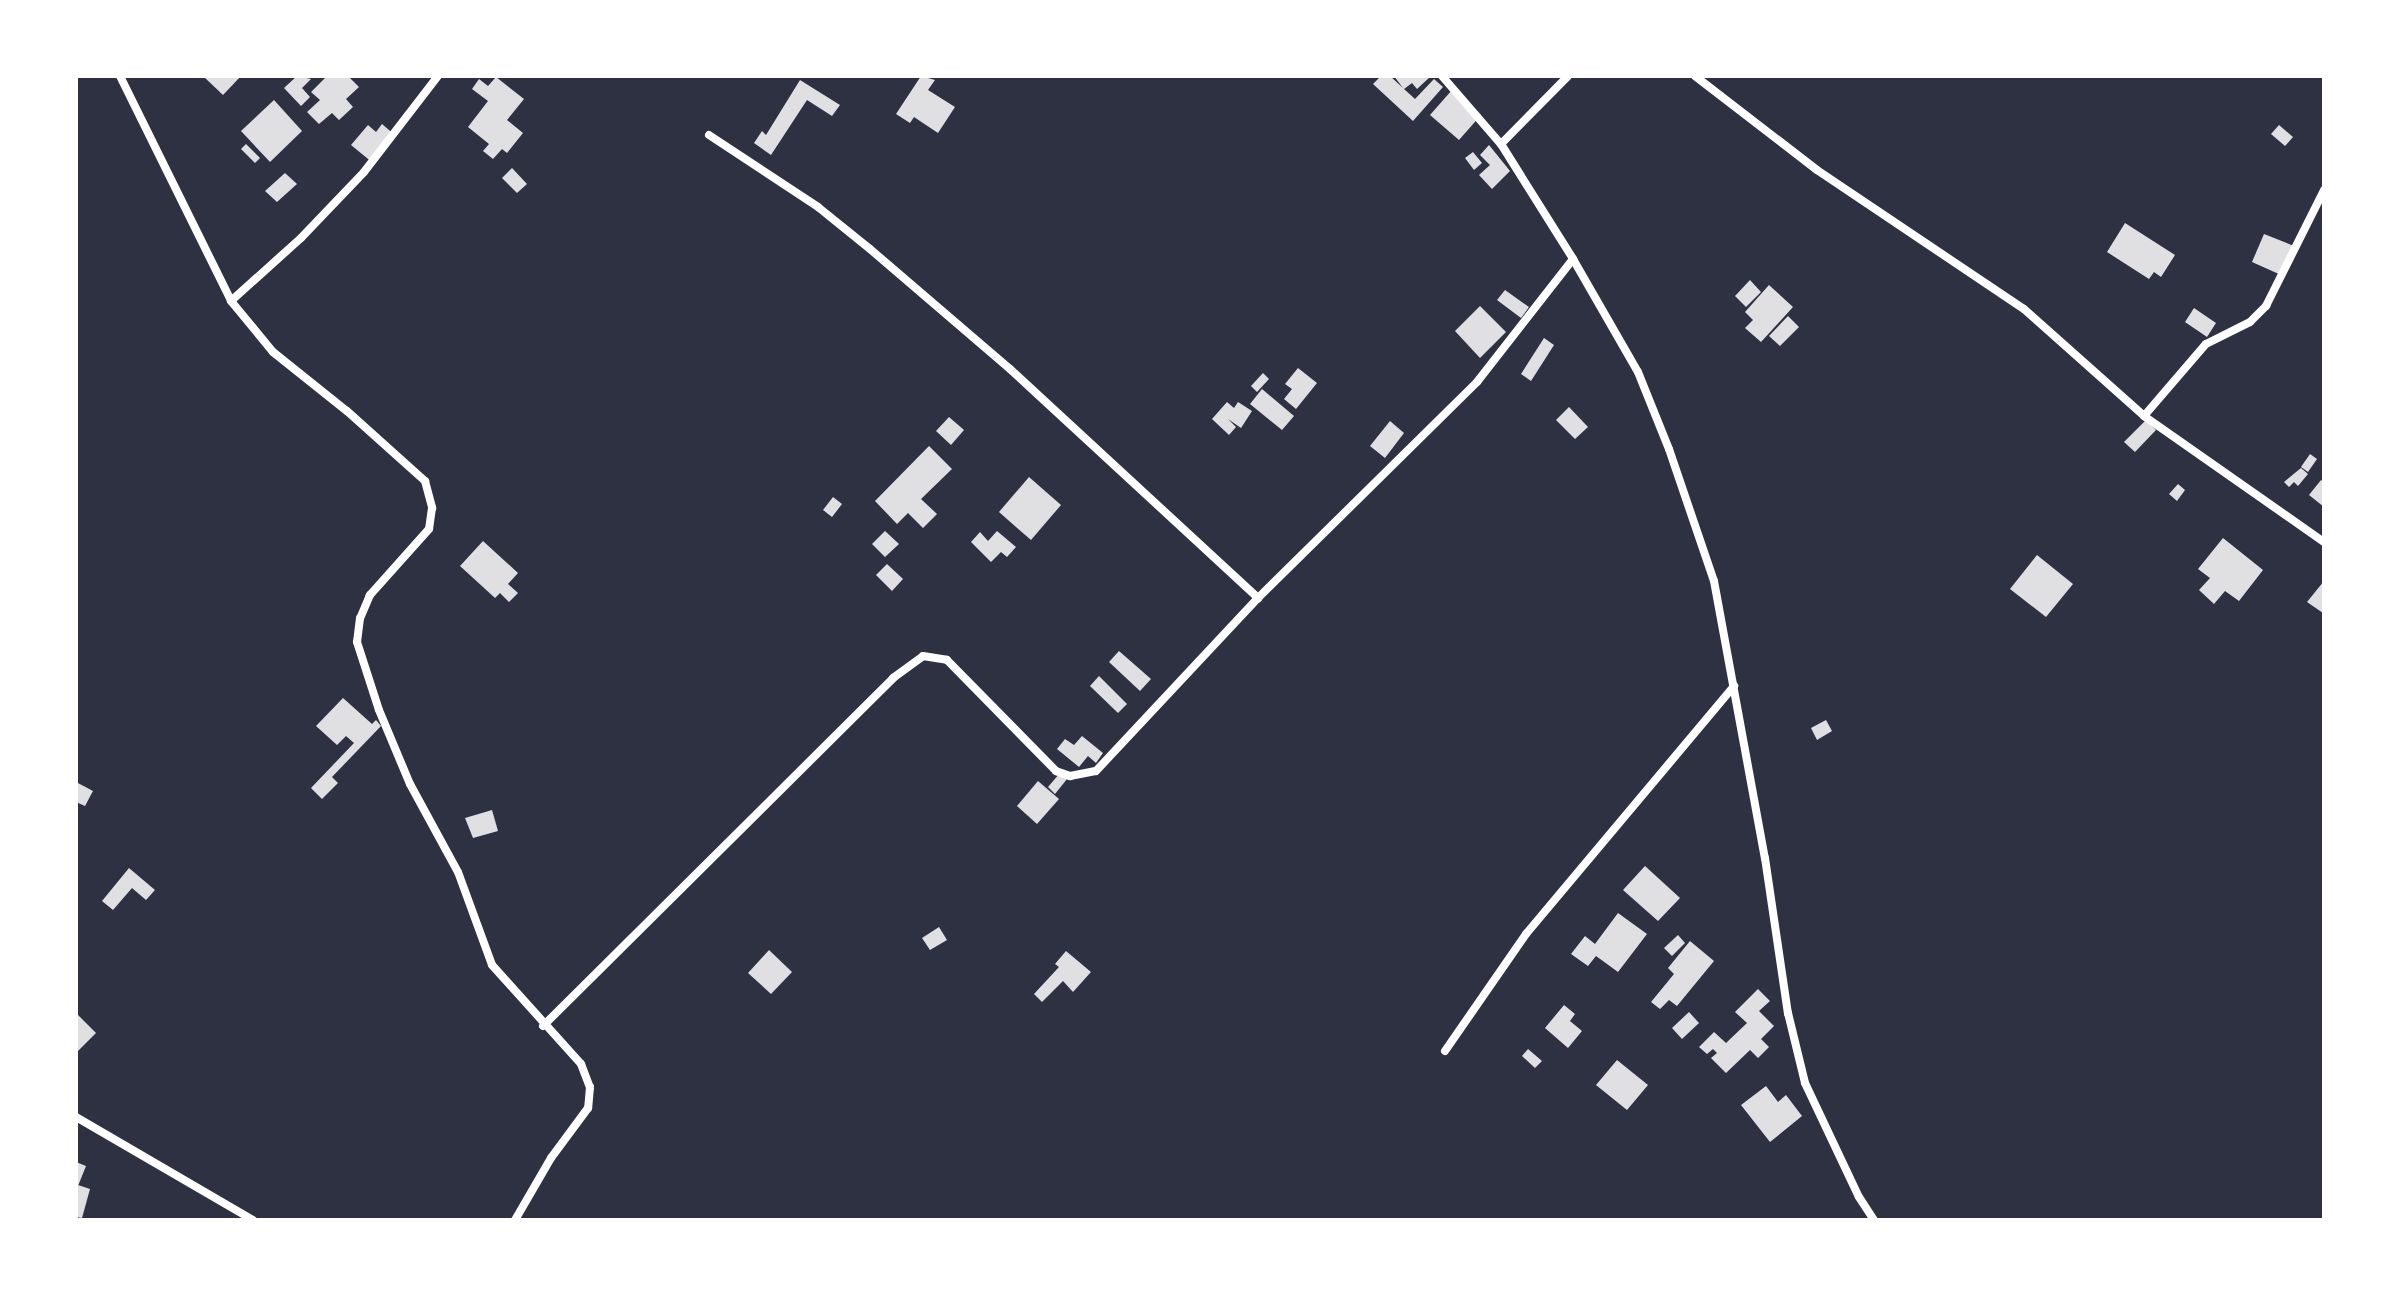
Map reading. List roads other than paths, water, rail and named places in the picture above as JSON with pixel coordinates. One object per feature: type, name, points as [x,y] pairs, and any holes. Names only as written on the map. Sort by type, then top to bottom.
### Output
[{"type":"street","points":[[120,76],[231,301],[273,352],[347,411],[425,481],[432,508],[429,529],[370,595],[360,618],[357,642],[379,710],[410,784],[458,872],[492,965],[543,1026],[581,1064],[590,1087],[588,1108],[551,1158],[515,1220]]},
{"type":"street","points":[[231,301],[301,238],[364,172],[438,76]]},
{"type":"street","points":[[1442,76],[1501,144],[1573,259],[1638,372],[1669,449],[1714,581],[1765,858],[1788,1013],[1805,1083],[1853,1186],[1874,1220]]},
{"type":"street","points":[[1501,144],[1568,76]]},
{"type":"street","points":[[1695,76],[1817,170],[2024,309],[2144,416],[2324,542]]},
{"type":"street","points":[[709,135],[818,207],[870,249],[1010,369],[1258,598]]},
{"type":"street","points":[[2144,416],[2206,344],[2250,322],[2266,306],[2324,190]]},
{"type":"street","points":[[543,1026],[893,678],[923,656],[947,660],[1056,771],[1081,776],[1108,762],[1258,598],[1466,393],[1573,259]]},
{"type":"street","points":[[1445,1051],[1526,934],[1734,686]]},
{"type":"street","points":[[76,1117],[253,1220]]}]
